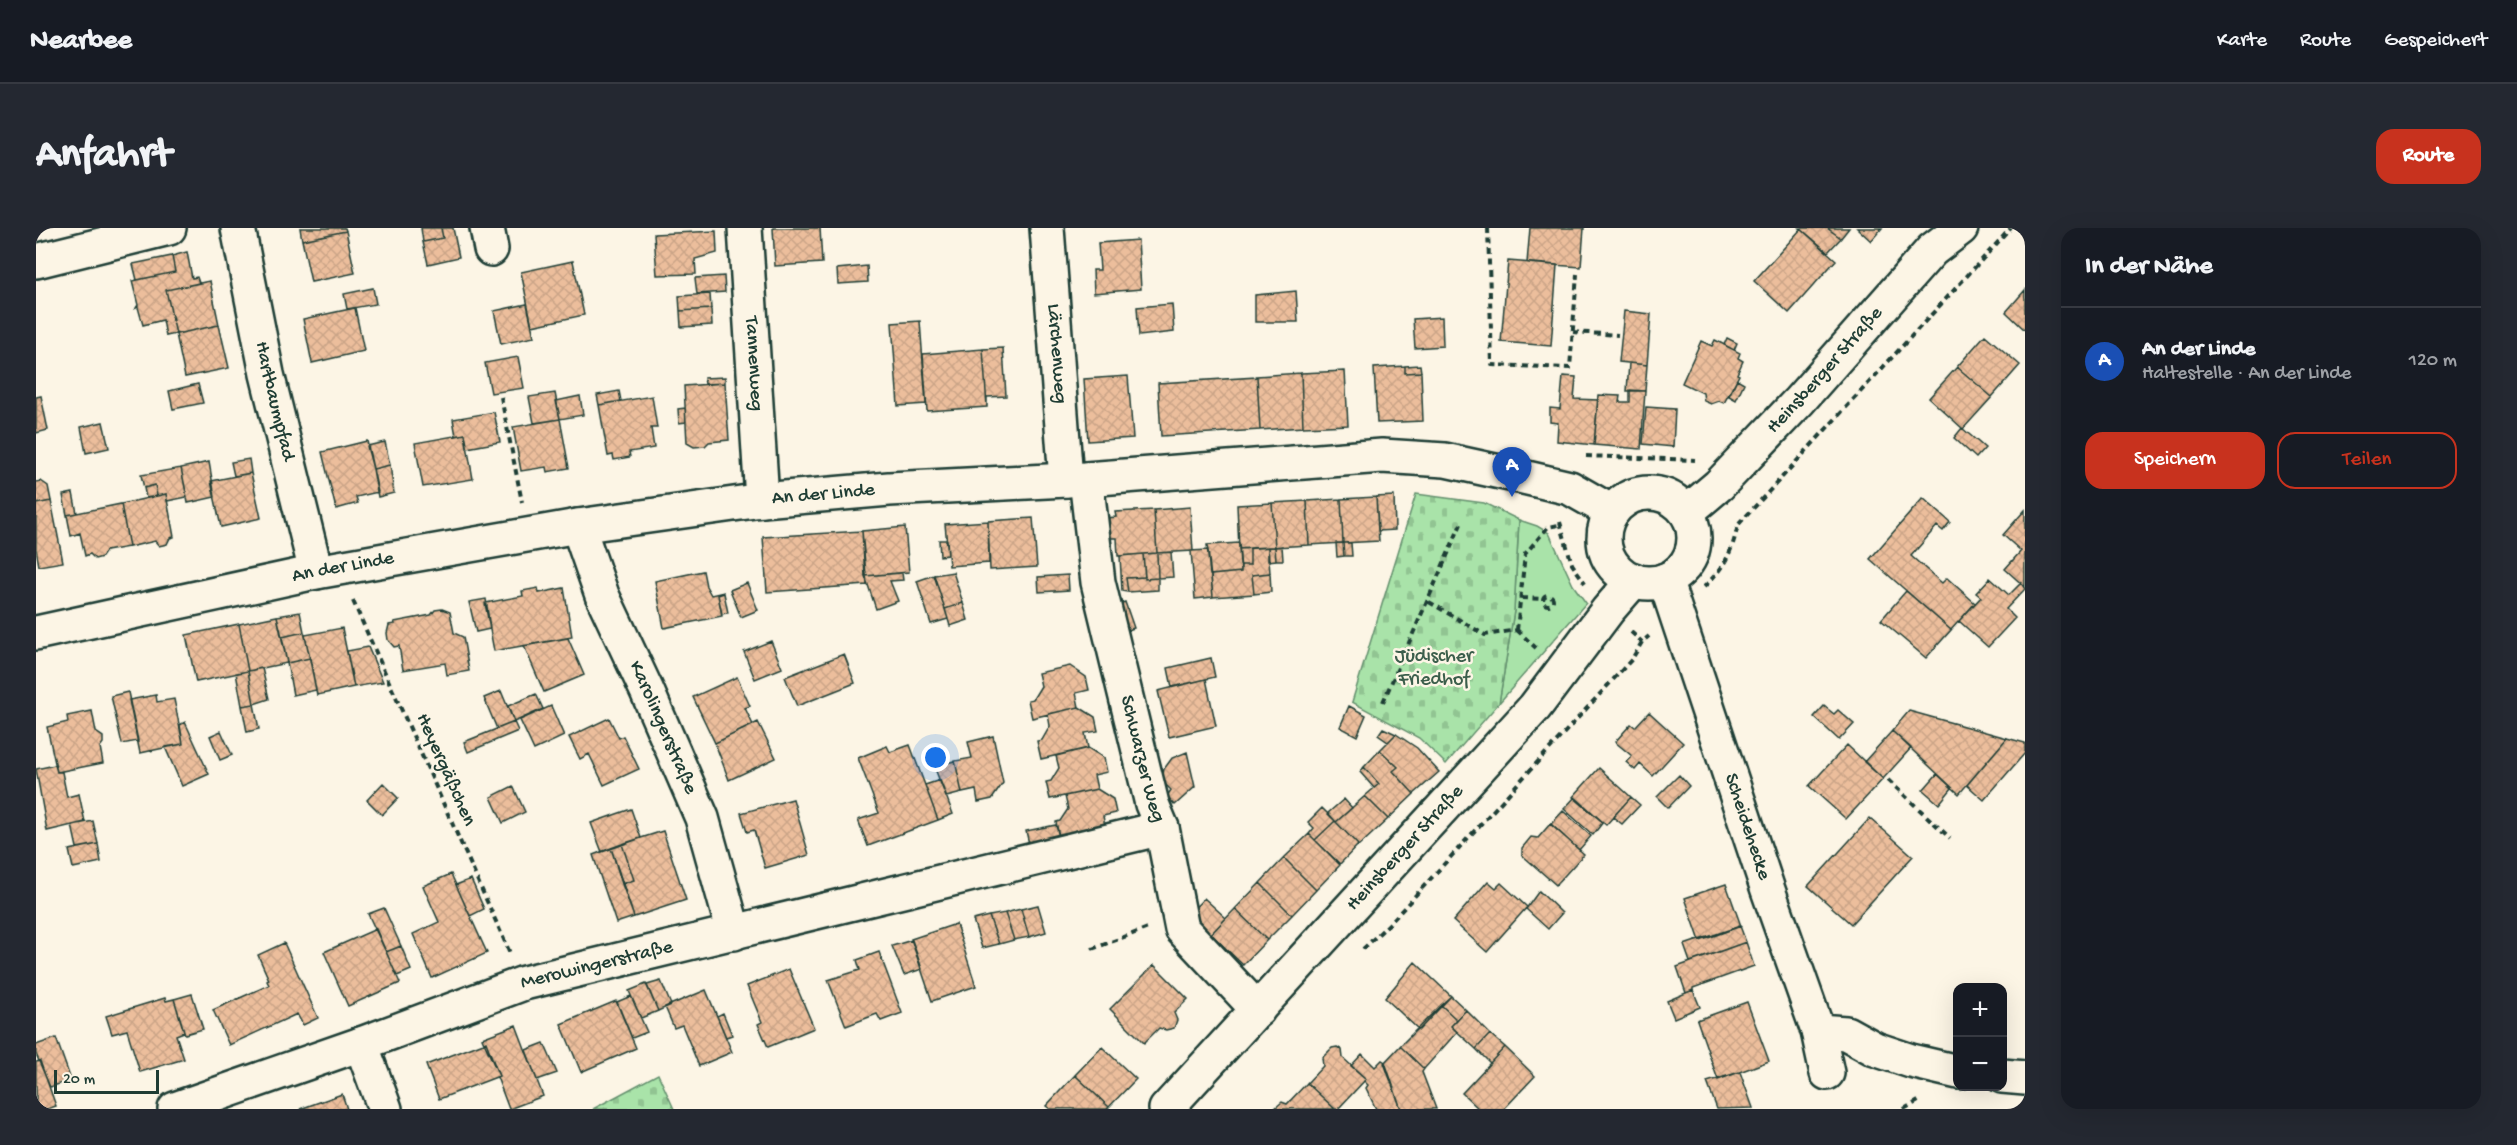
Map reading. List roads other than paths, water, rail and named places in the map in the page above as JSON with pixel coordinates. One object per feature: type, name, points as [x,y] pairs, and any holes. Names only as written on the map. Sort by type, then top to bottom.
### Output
[{"type":"street","points":[[36,261],[169,228]]},
{"type":"street","name":"Hartbaumpfad","points":[[238,228],[267,374],[331,570]]},
{"type":"street","name":"Tannenweg","points":[[744,228],[762,500]]},
{"type":"street","name":"Lärchenweg","points":[[1047,228],[1076,480]]},
{"type":"street","name":"Heinsberger Straße","points":[[1166,1109],[1535,707],[1608,610],[1650,580],[1677,574],[1686,564],[1692,552],[1695,538],[1693,524],[1687,512],[1719,485],[1799,401],[1932,250],[1961,228]]},
{"type":"street","name":"An der Linde","points":[[36,633],[331,570],[578,526],[762,500],[889,489],[1076,480],[1382,456],[1445,460],[1570,488],[1612,512]]},
{"type":"street","name":"Schwarzer Weg","points":[[1076,480],[1098,582],[1152,804],[1156,830],[1182,929],[1258,1010]]},
{"type":"street","points":[[1650,580],[1623,573],[1613,564],[1604,538],[1606,524],[1612,512],[1622,502],[1635,495],[1649,493],[1664,495],[1677,502],[1687,512]]},
{"type":"street","name":"Karolingerstraße","points":[[578,526],[602,595],[702,818],[734,933]]},
{"type":"street","name":"Scheidehecke","points":[[1650,580],[1676,615],[1818,1031],[1827,1073]]},
{"type":"street","points":[[1110,693],[1131,773],[1156,830]]},
{"type":"street","name":"Merowingerstraße","points":[[175,1109],[361,1044],[524,983],[1156,830]]},
{"type":"street","points":[[1818,1031],[1846,1033],[1875,1049],[1911,1061],[1953,1071]]},
{"type":"street","points":[[361,1044],[385,1109]]},
{"type":"street","points":[[2007,1076],[2025,1078]]},
{"type":"place","name":"An der Linde","points":[[1512,497]]},
{"type":"park label","name":"Jüdischer Friedhof","points":[[1434,668]]}]
